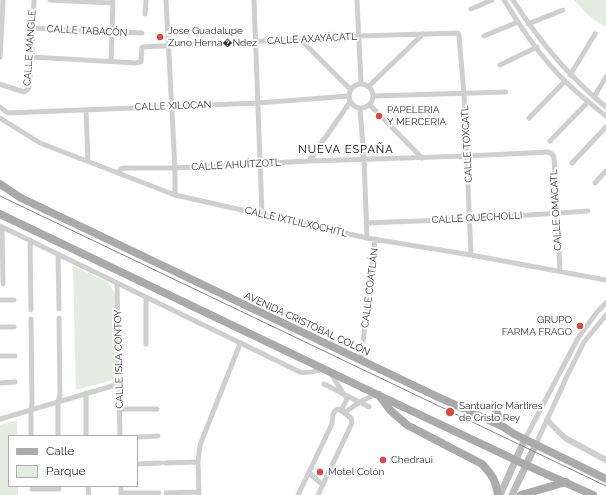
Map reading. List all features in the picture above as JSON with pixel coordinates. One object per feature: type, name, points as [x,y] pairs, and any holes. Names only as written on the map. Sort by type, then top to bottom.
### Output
[{"type":"main road","name":"AVENIDA CRISTÓBAL COLÓN","points":[[0,184],[21,198],[438,397],[502,426],[606,479]]},
{"type":"main road","points":[[0,214],[526,465],[593,495]]},
{"type":"main road","points":[[377,394],[390,410],[407,425],[482,464],[490,472],[495,481],[499,495]]},
{"type":"main road","points":[[494,405],[502,426]]},
{"type":"main road","points":[[499,495],[525,439]]},
{"type":"main road","points":[[512,495],[536,444]]},
{"type":"main road","points":[[521,495],[566,482]]},
{"type":"street","points":[[0,57],[3,0]]},
{"type":"street","name":"CALLE MANGLE","points":[[0,84],[2,86],[24,92],[29,87],[32,57],[34,0]]},
{"type":"street","points":[[32,57],[111,61],[113,2],[50,0]]},
{"type":"street","points":[[145,14],[146,0]]},
{"type":"street","points":[[166,0],[175,168],[175,195]]},
{"type":"street","points":[[254,0],[262,214]]},
{"type":"street","points":[[358,0],[361,83]]},
{"type":"street","points":[[471,9],[492,0]]},
{"type":"street","points":[[504,0],[518,22],[550,65],[588,102],[606,116]]},
{"type":"street","points":[[513,0],[528,24],[570,75],[606,107]]},
{"type":"street","points":[[528,24],[563,10]]},
{"type":"street","points":[[484,36],[518,22]]},
{"type":"street","name":"CALLE TABACÓN","points":[[33,28],[142,34]]},
{"type":"street","points":[[369,86],[423,34]]},
{"type":"street","name":"CALLE AXAYÁCATL","points":[[111,61],[140,62],[142,47],[359,36],[459,34]]},
{"type":"street","name":"CALLE TOXCATL","points":[[459,34],[464,94],[471,254]]},
{"type":"street","points":[[570,75],[595,34]]},
{"type":"street","points":[[300,39],[350,89]]},
{"type":"street","points":[[500,65],[537,48]]},
{"type":"street","points":[[594,97],[606,77]]},
{"type":"street","points":[[529,118],[565,81]]},
{"type":"street","points":[[309,161],[349,99],[350,89],[361,83],[369,86],[374,96],[370,105],[360,109],[353,106],[349,99]]},
{"type":"street","points":[[374,96],[506,92]]},
{"type":"street","name":"CALLE XILOCAN","points":[[0,107],[8,113],[349,99]]},
{"type":"street","points":[[550,141],[588,102]]},
{"type":"street","points":[[370,105],[422,158]]},
{"type":"street","name":"CALLE COATLÁN","points":[[360,109],[364,160],[367,238]]},
{"type":"street","points":[[86,110],[88,162]]},
{"type":"street","name":"CALLE IXTLILXÓCHITL","points":[[0,118],[40,143],[175,195],[367,238],[471,254],[606,280]]},
{"type":"street","points":[[572,163],[606,127]]},
{"type":"street","name":"CALLE AHUÍTZOTL","points":[[118,173],[124,168],[175,168],[309,161],[422,158],[548,152]]},
{"type":"street","name":"CALLE OMACATL","points":[[548,152],[554,157],[560,271]]},
{"type":"street","points":[[595,183],[606,171]]},
{"type":"street","name":"CALLE QUECHOLLI","points":[[366,223],[588,211]]},
{"type":"street","points":[[3,284],[1,226],[300,372],[306,373],[327,370],[347,399],[343,412]]},
{"type":"street","name":"CALLE COATLÁN","points":[[361,360],[375,239]]},
{"type":"street","points":[[30,240],[31,310]]},
{"type":"street","points":[[58,254],[59,309]]},
{"type":"street","name":"CALLE ISLA CONTOY","points":[[117,283],[120,435]]},
{"type":"street","points":[[146,297],[146,344]]},
{"type":"street","points":[[0,300],[14,300]]},
{"type":"street","points":[[525,439],[578,338],[597,312],[606,303]]},
{"type":"street","points":[[536,444],[584,342],[606,315]]},
{"type":"street","points":[[58,435],[58,401],[60,396],[59,318]]},
{"type":"street","points":[[31,319],[31,435]]},
{"type":"street","points":[[0,327],[14,327]]},
{"type":"street","points":[[166,493],[199,494],[198,462],[200,446],[240,344]]},
{"type":"street","points":[[0,356],[15,356]]},
{"type":"street","points":[[0,382],[15,382]]},
{"type":"street","points":[[0,419],[119,384]]},
{"type":"street","points":[[324,384],[370,407]]},
{"type":"street","points":[[86,393],[86,435]]},
{"type":"street","points":[[343,412],[377,394]]},
{"type":"street","points":[[119,409],[157,409]]},
{"type":"street","points":[[298,495],[332,424],[333,412],[337,409],[351,418],[352,423],[318,495]]},
{"type":"street","points":[[547,420],[565,438],[606,460]]},
{"type":"street","points":[[532,426],[538,424],[541,427],[542,432]]},
{"type":"street","points":[[138,437],[158,436]]},
{"type":"street","points":[[138,464],[198,462]]},
{"type":"street","points":[[308,473],[323,485]]},
{"type":"street","points":[[32,490],[59,488],[59,495]]},
{"type":"street","points":[[121,494],[159,493]]},
{"type":"green space","points":[[574,0],[606,0],[606,27],[588,15]]},
{"type":"green space","points":[[73,266],[108,282],[115,294],[116,379],[76,390]]},
{"type":"green space","points":[[17,420],[17,435],[8,435],[8,487],[18,487],[18,495],[0,495],[0,425]]},
{"type":"tram line","points":[[0,196],[606,486]]},
{"type":"place","name":"Jose Guadalupe Zuno Herna�Ndez","points":[[160,37]]},
{"type":"place","name":"PAPELERIA Y MERCERIA","points":[[379,116]]},
{"type":"place","name":"GRUPO FARMA FRAGO","points":[[580,326]]},
{"type":"place","name":"Santuario Mártires de Cristo Rey","points":[[450,412]]},
{"type":"place","name":"Chedraui","points":[[383,460]]},
{"type":"place","name":"Motel Colón","points":[[320,472]]},
{"type":"district","name":"NUEVA ESPAÑA","points":[[346,150]]}]
